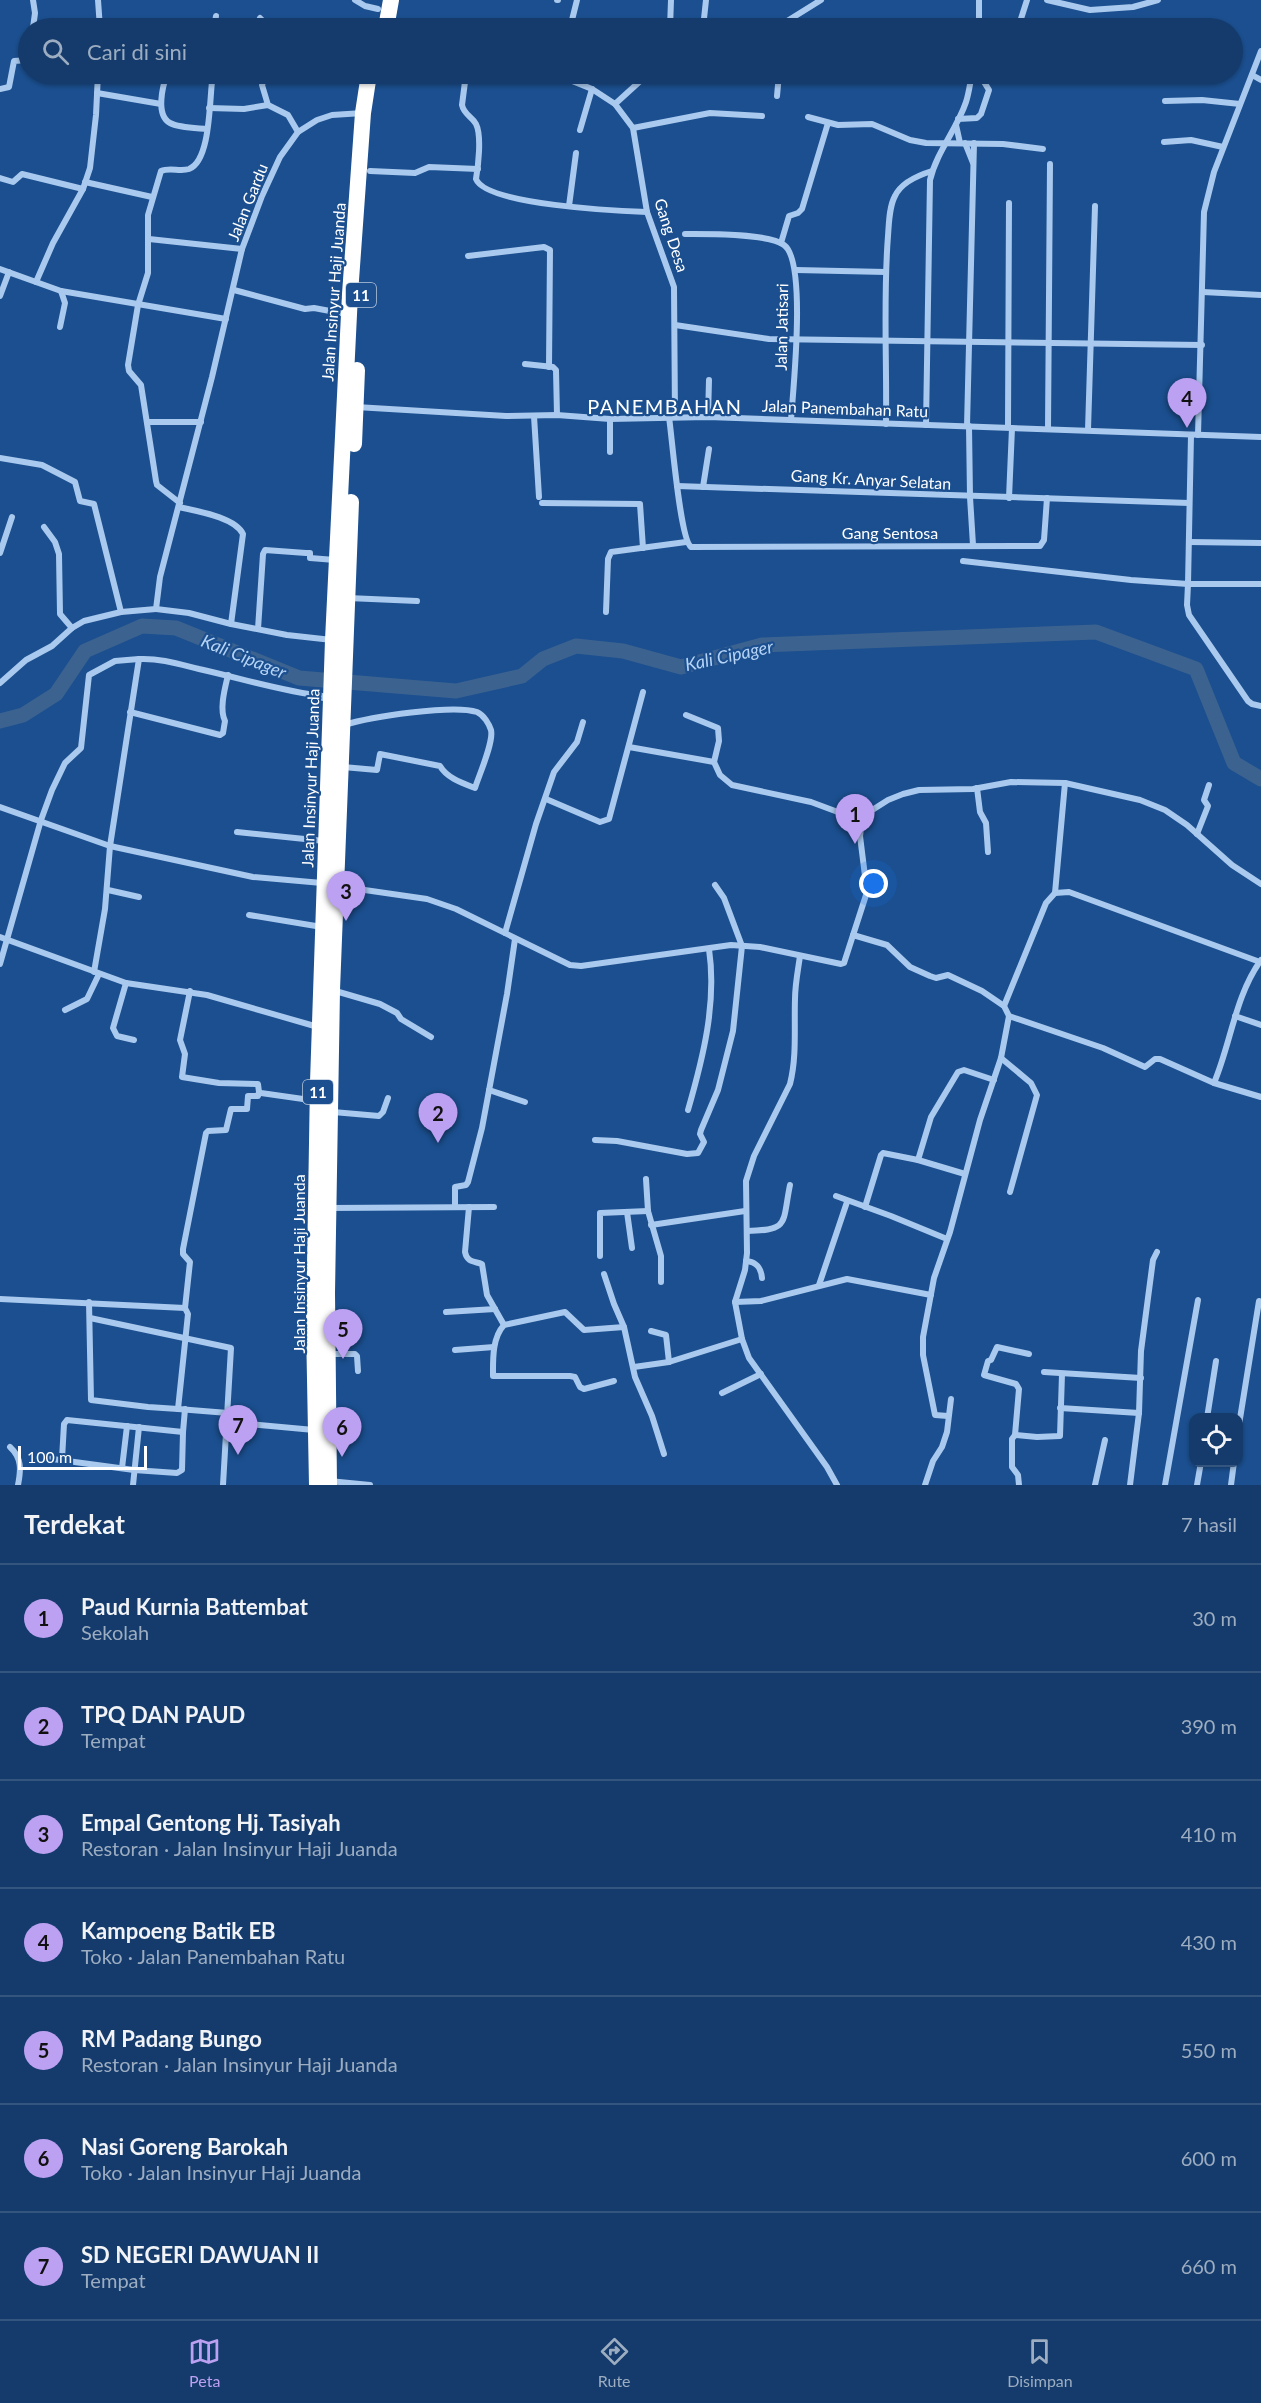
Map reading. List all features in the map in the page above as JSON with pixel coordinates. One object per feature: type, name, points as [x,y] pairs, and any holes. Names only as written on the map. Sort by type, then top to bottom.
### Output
[{"type":"highway","points":[[378,18],[383,3]]},
{"type":"highway","points":[[383,3],[385,18]]},
{"type":"highway","name":"Jalan Insinyur Haji Juanda","points":[[339,662],[333,640],[336,560],[345,516],[355,406],[356,294],[363,113],[367,84]]},
{"type":"highway","name":"Jalan Insinyur Haji Juanda","points":[[325,1484],[316,1430],[321,1325],[323,1107],[332,990],[331,885],[327,842],[330,702],[339,662],[348,598],[345,516],[349,314],[356,294],[379,84]]},
{"type":"highway","name":"Jalan Insinyur Haji Juanda","points":[[321,1294],[328,1208],[319,1027],[323,927],[331,885],[344,725],[330,702]]},
{"type":"highway","name":"Jalan Insinyur Haji Juanda","points":[[321,1325],[327,1354],[325,1484]]},
{"type":"street","points":[[33,0],[34,18]]},
{"type":"street","points":[[98,0],[99,18]]},
{"type":"street","points":[[355,0],[365,6],[383,3]]},
{"type":"street","points":[[572,18],[577,0]]},
{"type":"street","points":[[670,18],[671,0]]},
{"type":"street","points":[[705,18],[706,0]]},
{"type":"street","points":[[793,18],[821,0]]},
{"type":"street","points":[[979,0],[979,18]]},
{"type":"street","points":[[1021,18],[1027,0]]},
{"type":"street","points":[[1047,0],[1090,10],[1133,7],[1158,0]]},
{"type":"street","points":[[1261,51],[1214,172],[1204,212],[1202,345],[1189,503],[1187,605],[1189,615],[1248,701],[1261,706]]},
{"type":"street","points":[[0,89],[9,87],[14,61],[18,61]]},
{"type":"street","points":[[1252,75],[1261,80]]},
{"type":"street","points":[[36,282],[53,243],[84,185],[90,168],[97,84]]},
{"type":"street","points":[[165,84],[161,104],[169,123],[207,129]]},
{"type":"street","points":[[212,84],[204,146],[194,166],[188,170],[165,169],[161,171],[152,197],[148,215],[148,273],[138,305],[128,368],[140,383],[157,485],[179,505],[232,523],[240,527],[243,534],[231,624]]},
{"type":"street","points":[[262,84],[268,105],[290,118],[298,132]]},
{"type":"street","points":[[465,84],[463,110],[474,120],[478,131],[477,183],[494,192],[518,199],[569,206],[647,212]]},
{"type":"street","points":[[580,84],[615,104],[637,84]]},
{"type":"street","points":[[777,96],[778,84]]},
{"type":"street","points":[[926,425],[929,202],[932,171],[944,142],[957,122],[966,101],[970,84]]},
{"type":"street","points":[[957,122],[976,118],[981,114],[988,90],[985,84]]},
{"type":"street","points":[[580,130],[592,89]]},
{"type":"street","points":[[97,93],[161,104]]},
{"type":"street","points":[[1164,101],[1202,100],[1240,104]]},
{"type":"street","name":"Gang Desa","points":[[615,104],[633,128],[647,212],[672,276],[675,325],[672,417],[677,486],[689,544]]},
{"type":"street","points":[[209,108],[250,109],[268,105]]},
{"type":"street","name":"Jalan Gardu","points":[[156,609],[160,577],[234,290],[242,249],[270,177],[280,157],[298,132],[317,120],[332,115],[363,113]]},
{"type":"street","points":[[633,128],[710,113],[762,116]]},
{"type":"street","points":[[808,117],[838,125],[872,124],[910,140],[926,143],[1003,144],[1043,149]]},
{"type":"street","points":[[957,122],[962,143],[974,166]]},
{"type":"street","points":[[781,243],[787,219],[802,209],[828,123]]},
{"type":"street","points":[[1164,142],[1191,140],[1223,147]]},
{"type":"street","points":[[973,545],[968,426],[974,143]]},
{"type":"street","points":[[569,206],[576,153]]},
{"type":"street","points":[[1048,429],[1050,164]]},
{"type":"street","points":[[370,171],[415,174],[429,167],[478,169]]},
{"type":"street","points":[[886,424],[886,272],[890,216],[894,197],[913,179],[932,171]]},
{"type":"street","points":[[0,178],[12,182],[22,174],[152,197]]},
{"type":"street","points":[[1009,203],[1009,498]]},
{"type":"street","points":[[1088,430],[1095,206]]},
{"type":"street","points":[[685,234],[741,235],[781,243],[788,249],[796,270],[886,272]]},
{"type":"street","points":[[149,239],[242,249]]},
{"type":"street","points":[[468,256],[544,247],[550,250],[549,367]]},
{"type":"street","points":[[0,269],[61,291],[226,319]]},
{"type":"street","name":"Jalan Jatisari","points":[[791,420],[796,338],[796,270]]},
{"type":"street","points":[[0,296],[9,272]]},
{"type":"street","points":[[234,290],[305,309],[314,308],[349,314]]},
{"type":"street","points":[[60,327],[65,303],[61,291]]},
{"type":"street","points":[[1203,292],[1261,295]]},
{"type":"street","points":[[675,325],[770,339],[1202,345]]},
{"type":"street","points":[[525,364],[555,370],[557,416]]},
{"type":"street","points":[[708,417],[709,380]]},
{"type":"street","name":"Jalan Panembahan Ratu","points":[[355,406],[507,416],[610,419],[708,417],[1261,437]]},
{"type":"street","points":[[534,416],[540,500],[640,504],[643,548]]},
{"type":"street","points":[[610,419],[610,452]]},
{"type":"street","points":[[147,422],[201,422]]},
{"type":"street","points":[[704,487],[709,449]]},
{"type":"street","points":[[0,458],[42,465],[56,471],[75,482],[80,501],[94,504],[121,612]]},
{"type":"street","name":"Gang Kr. Anyar Selatan","points":[[677,486],[1189,503]]},
{"type":"street","name":"Gang Sentosa","points":[[606,612],[608,559],[611,552],[689,544],[1043,544],[1047,498]]},
{"type":"street","points":[[0,553],[12,517]]},
{"type":"street","points":[[44,527],[55,542],[59,554],[60,614],[72,628]]},
{"type":"street","points":[[1189,542],[1261,543]]},
{"type":"street","points":[[258,629],[263,554],[266,550],[310,553],[310,558],[336,560]]},
{"type":"street","points":[[963,561],[1131,580],[1188,584],[1261,584]]},
{"type":"street","points":[[348,598],[417,601]]},
{"type":"street","points":[[0,683],[26,660],[52,646],[72,628],[91,618],[121,612],[156,609],[189,613],[231,624],[333,640]]},
{"type":"street","points":[[0,964],[41,820],[61,769],[81,748],[90,674],[117,660],[154,658],[284,690],[322,696],[330,702]]},
{"type":"street","points":[[65,1010],[87,999],[95,986],[108,890],[110,846],[140,659]]},
{"type":"street","points":[[130,712],[220,735],[223,733],[225,721],[223,699],[228,675]]},
{"type":"street","points":[[548,793],[593,820],[607,820],[643,692]]},
{"type":"street","points":[[341,767],[377,770],[380,754],[440,766],[443,772],[475,788],[492,737],[488,724],[477,712],[394,713],[344,725]]},
{"type":"street","points":[[686,716],[718,728],[720,741],[714,762],[720,775],[732,785],[811,802],[862,821]]},
{"type":"street","points":[[505,933],[536,824],[554,772],[577,742],[583,722]]},
{"type":"street","points":[[629,747],[714,762]]},
{"type":"street","points":[[0,807],[110,846],[253,877],[331,885],[427,899],[456,909],[570,965],[581,966],[742,946],[760,947],[844,963],[867,892],[860,836],[862,821],[866,814],[903,794],[919,790],[977,788],[1011,782],[1065,783],[1140,800],[1165,810],[1197,834],[1232,866],[1261,884]]},
{"type":"street","points":[[1004,1006],[1046,903],[1055,893],[1065,783]]},
{"type":"street","points":[[1197,834],[1208,806],[1204,800],[1209,785]]},
{"type":"street","points":[[977,788],[980,812],[986,823],[988,852]]},
{"type":"street","points":[[237,832],[327,842]]},
{"type":"street","points":[[595,1140],[617,1141],[687,1154],[698,1152],[702,1147],[704,1142],[700,1130],[718,1090],[732,1031],[742,946],[724,898],[715,885]]},
{"type":"street","points":[[108,890],[138,897]]},
{"type":"street","points":[[1055,893],[1069,892],[1261,961],[1252,975],[1235,1016],[1215,1083]]},
{"type":"street","points":[[249,915],[323,927]]},
{"type":"street","points":[[853,935],[887,945],[910,967],[930,976],[956,977],[1004,1006],[1009,1016],[1001,1058],[934,1278],[923,1337],[923,1355],[935,1415],[948,1416]]},
{"type":"street","points":[[0,937],[126,982],[190,991],[319,1027]]},
{"type":"street","points":[[455,1207],[455,1187],[466,1185],[475,1159],[515,939]]},
{"type":"street","points":[[688,1110],[706,1034],[711,974],[709,949]]},
{"type":"street","points":[[800,956],[795,996],[793,1074],[754,1156],[746,1181],[746,1261],[735,1302],[742,1339],[749,1358],[827,1467],[837,1485]]},
{"type":"street","points":[[126,982],[113,1028],[117,1036],[134,1040]]},
{"type":"street","points":[[332,990],[380,1004],[397,1012],[400,1018],[431,1037]]},
{"type":"street","points":[[45,1458],[134,1470],[180,1472],[188,1314],[184,1308],[190,1262],[183,1251],[207,1131],[226,1130],[231,1109],[247,1109],[248,1096],[258,1096],[259,1092],[258,1084],[219,1083],[182,1077],[185,1054],[180,1040],[190,991]]},
{"type":"street","points":[[1009,1016],[1104,1048],[1145,1067],[1155,1059],[1160,1059],[1215,1083],[1261,1097]]},
{"type":"street","points":[[1235,1016],[1261,1025]]},
{"type":"street","points":[[1001,1058],[1031,1083],[1037,1095],[1010,1192]]},
{"type":"street","points":[[918,1160],[931,1118],[958,1072],[964,1070],[994,1080]]},
{"type":"street","points":[[489,1090],[525,1102]]},
{"type":"street","points":[[259,1092],[323,1107],[379,1116],[388,1098]]},
{"type":"street","points":[[865,1207],[883,1154],[918,1160],[965,1174]]},
{"type":"street","points":[[646,1179],[648,1211],[660,1256],[661,1282]]},
{"type":"street","points":[[747,1232],[774,1230],[778,1227],[783,1221],[790,1185]]},
{"type":"street","points":[[836,1196],[847,1202],[891,1215],[947,1239]]},
{"type":"street","points":[[819,1285],[847,1202]]},
{"type":"street","points":[[469,1207],[466,1258],[482,1264],[487,1295],[504,1325]]},
{"type":"street","points":[[328,1208],[494,1207]]},
{"type":"street","points":[[600,1256],[600,1213],[648,1211]]},
{"type":"street","points":[[651,1225],[745,1211]]},
{"type":"street","points":[[627,1212],[632,1248]]},
{"type":"street","points":[[1130,1485],[1139,1413],[1141,1351],[1153,1260],[1157,1252]]},
{"type":"street","points":[[746,1261],[755,1263],[760,1268],[762,1278]]},
{"type":"street","points":[[604,1274],[624,1327],[635,1377],[652,1416],[664,1454]]},
{"type":"street","points":[[735,1302],[761,1301],[847,1280],[932,1295]]},
{"type":"street","points":[[0,1299],[184,1308]]},
{"type":"street","points":[[1165,1485],[1198,1300]]},
{"type":"street","points":[[1242,1413],[1259,1301]]},
{"type":"street","points":[[89,1302],[90,1396],[92,1400],[120,1405],[228,1413]]},
{"type":"street","points":[[446,1312],[495,1309]]},
{"type":"street","points":[[614,1381],[584,1389],[580,1387],[575,1377],[570,1376],[493,1376],[494,1347],[500,1329],[504,1325],[565,1312],[581,1329],[624,1327]]},
{"type":"street","points":[[90,1318],[231,1348],[223,1485]]},
{"type":"street","points":[[651,1330],[666,1335],[669,1362]]},
{"type":"street","points":[[634,1366],[669,1362],[742,1339]]},
{"type":"street","points":[[455,1350],[494,1347]]},
{"type":"street","points":[[1019,1485],[1018,1475],[1012,1467],[1012,1439],[1015,1435],[1018,1386],[984,1375],[988,1361],[998,1347],[1029,1354]]},
{"type":"street","points":[[327,1354],[355,1354],[358,1371]]},
{"type":"street","points":[[1209,1413],[1216,1361]]},
{"type":"street","points":[[1044,1372],[1141,1378]]},
{"type":"street","points":[[722,1393],[761,1374]]},
{"type":"street","points":[[1015,1435],[1060,1436],[1062,1374]]},
{"type":"street","points":[[925,1485],[933,1461],[942,1447],[947,1432],[951,1400]]},
{"type":"street","points":[[1060,1408],[1139,1413]]},
{"type":"street","points":[[63,1459],[64,1424],[67,1420],[183,1432]]},
{"type":"street","points":[[228,1422],[316,1430]]},
{"type":"street","points":[[122,1468],[127,1425]]},
{"type":"street","points":[[133,1485],[139,1427]]},
{"type":"street","points":[[1095,1485],[1105,1440]]},
{"type":"street","points":[[10,1447],[16,1453],[20,1464],[18,1485]]},
{"type":"street","points":[[1197,1485],[1200,1467]]},
{"type":"street","points":[[1231,1485],[1233,1467]]},
{"type":"street","points":[[325,1484],[370,1485]]},
{"type":"waterway","name":"Kali Cipager","points":[[0,721],[23,715],[56,694],[85,651],[142,626],[176,628],[299,678],[456,691],[522,676],[543,659],[576,646],[623,651],[681,667],[762,645],[1096,632],[1196,669],[1234,763],[1261,779]]},
{"type":"place","name":"Kampoeng Batik EB","points":[[1187,428]]},
{"type":"place","name":"Paud Kurnia Battembat","points":[[855,844]]},
{"type":"place","name":"Empal Gentong Hj. Tasiyah","points":[[346,921]]},
{"type":"place","name":"TPQ DAN PAUD","points":[[438,1143]]},
{"type":"place","name":"RM Padang Bungo","points":[[343,1359]]},
{"type":"place","name":"SD NEGERI DAWUAN II","points":[[238,1455]]},
{"type":"place","name":"Nasi Goreng Barokah","points":[[342,1457]]},
{"type":"district","name":"PANEMBAHAN","points":[[665,406]]}]
